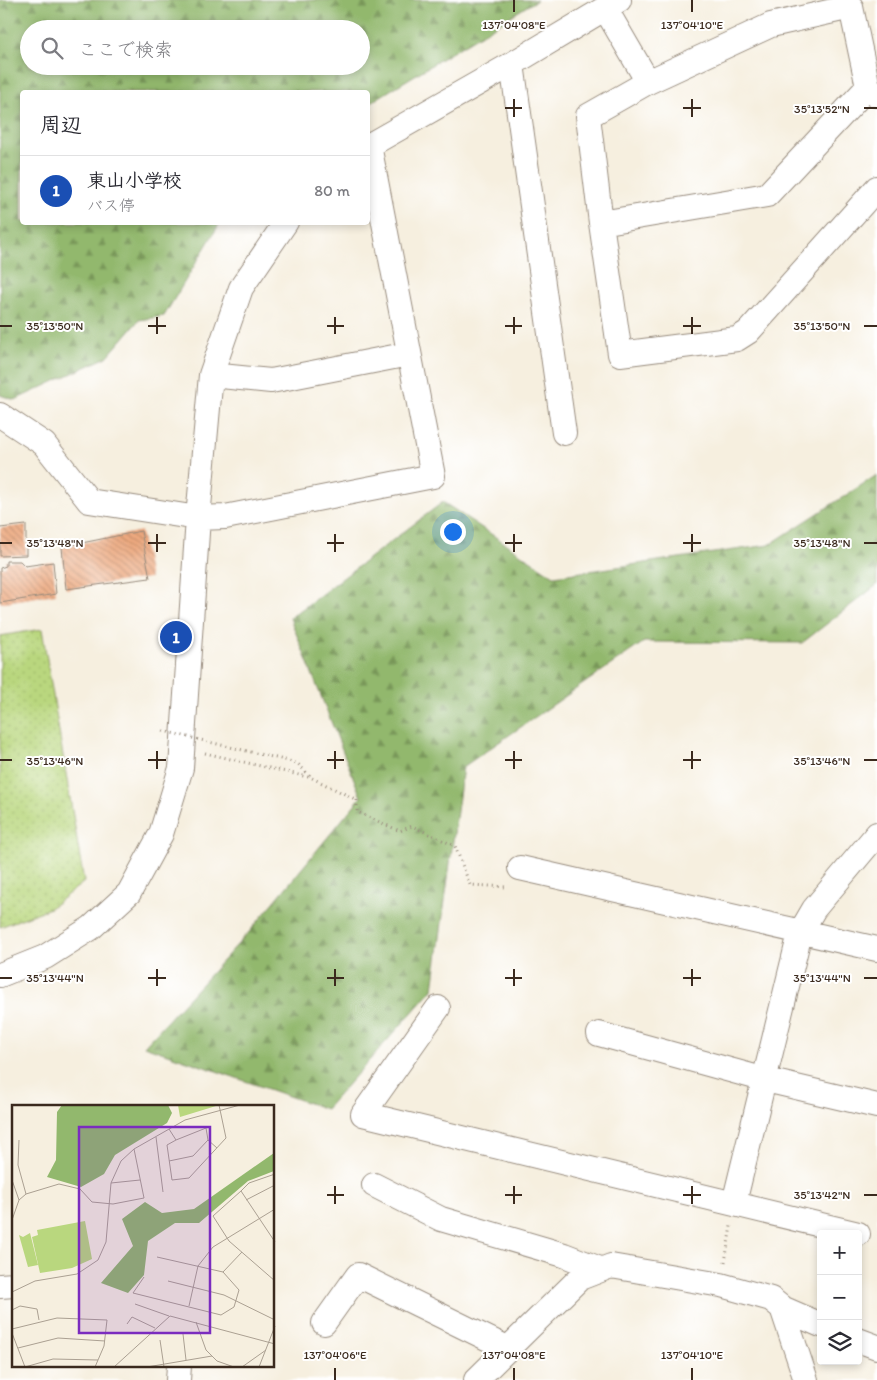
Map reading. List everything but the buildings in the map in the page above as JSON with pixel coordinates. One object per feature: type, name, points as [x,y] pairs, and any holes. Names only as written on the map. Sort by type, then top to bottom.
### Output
[{"type":"street","points":[[370,144],[512,64],[612,4],[648,82]]},
{"type":"street","points":[[601,223],[767,195],[873,91],[851,7],[771,25],[648,82],[588,116],[601,223],[620,354],[737,339],[748,332],[877,188]]},
{"type":"street","points":[[512,64],[564,433]]},
{"type":"street","points":[[0,415],[44,444],[89,501],[198,518],[225,518],[433,476],[370,155]]},
{"type":"street","points":[[0,975],[45,957],[91,928],[129,893],[161,834],[181,768],[198,518],[211,375],[241,288],[284,225]]},
{"type":"street","points":[[211,375],[271,381],[409,354]]},
{"type":"street","points":[[734,1203],[766,1080],[800,933],[814,909],[877,834]]},
{"type":"street","points":[[520,868],[877,949]]},
{"type":"street","points":[[438,1008],[363,1114],[842,1230]]},
{"type":"street","points":[[599,1034],[766,1080],[877,1106]]},
{"type":"street","points":[[374,1185],[442,1219],[564,1255],[600,1269]]},
{"type":"street","points":[[862,1235],[877,1238]]},
{"type":"street","points":[[476,1380],[580,1278],[611,1266],[721,1285],[771,1299],[782,1308],[817,1323]]},
{"type":"street","points":[[324,1323],[358,1275],[509,1349]]},
{"type":"street","points":[[782,1308],[806,1380]]},
{"type":"street","points":[[862,1341],[877,1347]]},
{"type":"path","points":[[163,731],[297,763],[312,778]]},
{"type":"path","points":[[197,751],[312,778],[357,800],[357,812],[400,831],[412,826],[455,846],[470,885],[517,888],[520,868]]},
{"type":"path","points":[[721,1285],[734,1203]]},
{"type":"green space","points":[[0,0],[537,0],[370,103],[370,90],[20,90],[20,225],[219,225],[164,316],[139,320],[107,357],[15,400],[0,395]]},
{"type":"green space","points":[[877,475],[877,585],[802,643],[644,642],[463,767],[433,989],[326,1109],[144,1046],[250,931],[361,797],[290,618],[443,502],[554,576],[769,545]]},
{"type":"green space","points":[[42,629],[84,882],[50,908],[0,927],[0,636]]},
{"type":"place","name":"東山小学校","points":[[176,637]]}]
